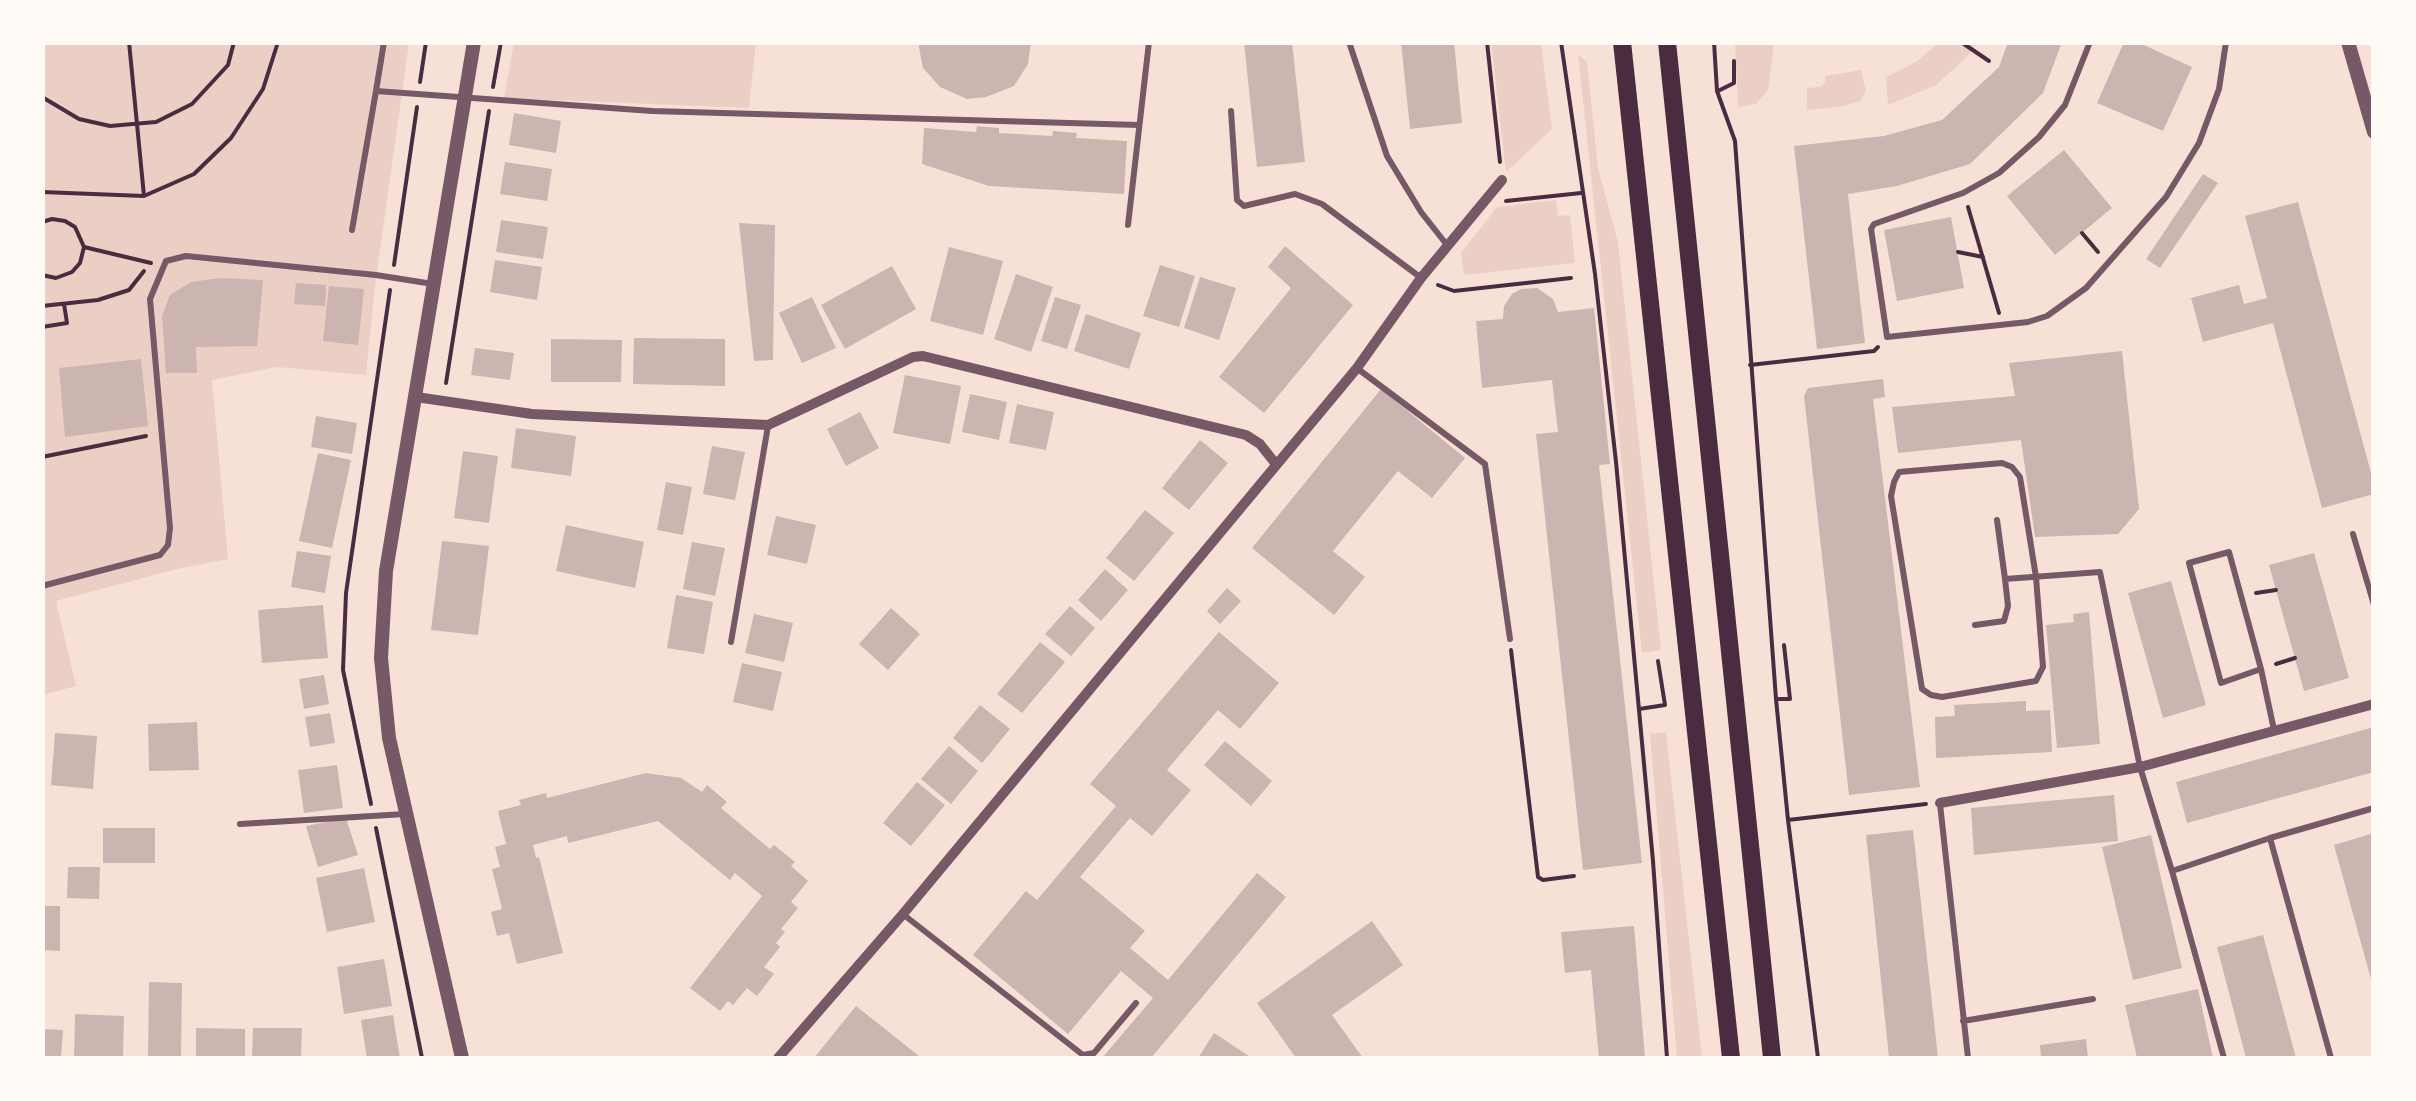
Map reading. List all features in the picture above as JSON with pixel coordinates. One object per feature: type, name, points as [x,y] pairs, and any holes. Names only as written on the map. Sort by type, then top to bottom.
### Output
[{"type":"main road","points":[[1622,42],[1731,1058]]},
{"type":"main road","points":[[1667,42],[1772,1058]]},
{"type":"street","points":[[462,1058],[389,738],[381,658],[386,570],[474,42]]},
{"type":"street","points":[[2348,42],[2374,132]]},
{"type":"street","points":[[2354,68],[2374,72]]},
{"type":"street","points":[[778,1058],[903,914],[1356,368],[1421,278],[1502,180]]},
{"type":"street","points":[[416,397],[532,414],[768,424],[923,356],[1246,435],[1260,444],[1275,463]]},
{"type":"street","points":[[1940,803],[2140,767],[2374,704]]},
{"type":"lane","points":[[352,230],[384,42]]},
{"type":"lane","points":[[1128,225],[1149,42]]},
{"type":"lane","points":[[1349,42],[1387,156],[1421,212],[1448,246]]},
{"type":"lane","points":[[2090,42],[2065,105],[2039,137],[1999,173],[1963,194],[1874,224],[1871,229],[1887,336],[2028,322],[2047,316],[2078,294],[2109,265],[2166,197],[2198,143],[2219,89],[2226,42]]},
{"type":"lane","points":[[376,91],[652,110],[1139,125]]},
{"type":"lane","points":[[1231,111],[1237,200],[1244,206],[1295,194],[1322,204],[1421,278]]},
{"type":"lane","points":[[42,586],[160,555],[168,544],[170,528],[150,298],[166,261],[186,256],[376,274],[434,284]]},
{"type":"lane","points":[[1356,368],[1485,464],[1510,639]]},
{"type":"lane","points":[[731,642],[768,424]]},
{"type":"lane","points":[[2002,463],[2012,467],[2020,478],[2036,577],[2044,651],[2043,667],[2036,681],[1942,698],[1930,695],[1922,688],[1891,496],[1900,472],[2002,463]]},
{"type":"lane","points":[[1975,625],[2004,621],[2008,606],[1997,520]]},
{"type":"lane","points":[[2353,534],[2374,605]]},
{"type":"lane","points":[[2261,669],[2221,683],[2189,563],[2229,552],[2261,669],[2274,730]]},
{"type":"lane","points":[[2004,579],[2100,572],[2140,767],[2224,1058]]},
{"type":"lane","points":[[1940,803],[1968,1058]]},
{"type":"lane","points":[[2172,871],[2374,808]]},
{"type":"lane","points":[[240,824],[406,814]]},
{"type":"lane","points":[[2270,838],[2331,1058]]},
{"type":"lane","points":[[903,914],[1082,1055],[1094,1054],[1136,1003]]},
{"type":"lane","points":[[1963,1021],[2093,999]]},
{"type":"path","points":[[129,42],[144,196]]},
{"type":"path","points":[[42,96],[78,119],[110,126],[156,122],[192,104],[228,65],[234,42]]},
{"type":"path","points":[[42,192],[144,196],[194,174],[232,138],[262,89],[278,42]]},
{"type":"path","points":[[444,401],[501,42]]},
{"type":"path","points":[[1487,42],[1506,201],[1581,193]]},
{"type":"path","points":[[1561,42],[1598,293],[1639,709],[1666,1058]]},
{"type":"path","points":[[1714,42],[1718,91],[1736,141],[1776,699],[1818,1058]]},
{"type":"path","points":[[1961,42],[1989,61]]},
{"type":"path","points":[[1718,91],[1734,83],[1734,60]]},
{"type":"path","points":[[1963,194],[2002,325]]},
{"type":"path","points":[[42,222],[65,221],[75,228],[84,247],[80,263],[72,272],[56,278],[42,275]]},
{"type":"path","points":[[2082,232],[2109,265]]},
{"type":"path","points":[[84,247],[150,263],[166,261]]},
{"type":"path","points":[[1958,252],[1984,257]]},
{"type":"path","points":[[149,278],[150,263]]},
{"type":"path","points":[[42,306],[98,300],[130,290],[150,263]]},
{"type":"path","points":[[1421,278],[1454,291],[1571,278]]},
{"type":"path","points":[[42,326],[67,323],[64,304]]},
{"type":"path","points":[[1750,364],[1874,351],[1887,336]]},
{"type":"path","points":[[42,456],[160,433]]},
{"type":"path","points":[[2241,596],[2276,590]]},
{"type":"path","points":[[1510,639],[1538,877],[1543,880],[1574,876]]},
{"type":"path","points":[[1776,699],[1790,698],[1784,645]]},
{"type":"path","points":[[2261,669],[2295,658]]},
{"type":"path","points":[[1639,709],[1665,704],[1658,661]]},
{"type":"path","points":[[1788,820],[1940,803]]},
{"type":"shaded area","points":[[43,43],[409,43],[366,375],[277,367],[212,380],[228,559],[56,601],[76,686],[43,695]]},
{"type":"shaded area","points":[[514,43],[756,43],[749,108],[504,98]]},
{"type":"shaded area","points":[[1491,43],[1541,43],[1552,129],[1506,172]]},
{"type":"shaded area","points":[[1735,43],[1774,43],[1768,90],[1756,104],[1738,107]]},
{"type":"shaded area","points":[[1938,43],[1977,43],[1936,85],[1888,105],[1886,77],[1916,62]]},
{"type":"shaded area","points":[[1578,54],[1587,62],[1598,168],[1618,242],[1661,650],[1642,653]]},
{"type":"shaded area","points":[[1861,70],[1866,91],[1860,101],[1807,110],[1807,88],[1820,87],[1825,76]]},
{"type":"shaded area","points":[[1556,200],[1558,216],[1570,215],[1575,263],[1464,275],[1461,253],[1497,207]]},
{"type":"shaded area","points":[[1666,732],[1702,1058],[1677,1058],[1650,734]]},
{"type":"building","points":[[918,42],[1031,42],[1028,64],[1014,86],[986,97],[967,99],[940,87],[923,68]]},
{"type":"building","points":[[1244,42],[1292,42],[1305,162],[1257,167]]},
{"type":"building","points":[[1401,42],[1454,42],[1462,123],[1410,129]]},
{"type":"building","points":[[2008,42],[2062,42],[2043,93],[1970,164],[1897,186],[1848,194],[1865,343],[1817,349],[1794,146],[1884,136],[1942,120],[1999,67]]},
{"type":"building","points":[[2124,42],[2137,42],[2192,67],[2163,131],[2097,103]]},
{"type":"building","points":[[514,113],[561,121],[556,153],[509,145]]},
{"type":"building","points":[[977,126],[999,128],[999,133],[1052,136],[1053,131],[1077,133],[1076,138],[1127,141],[1124,194],[989,186],[922,164],[924,128],[976,132]]},
{"type":"building","points":[[2064,150],[2112,208],[2055,255],[2007,196]]},
{"type":"building","points":[[505,162],[552,169],[547,201],[500,194]]},
{"type":"building","points":[[2203,174],[2218,183],[2160,268],[2146,259]]},
{"type":"building","points":[[2298,202],[2374,484],[2374,494],[2322,508],[2273,323],[2203,342],[2191,298],[2239,285],[2244,304],[2267,298],[2245,216]]},
{"type":"building","points":[[1951,217],[1964,288],[1897,301],[1884,230]]},
{"type":"building","points":[[501,220],[548,227],[543,259],[496,252]]},
{"type":"building","points":[[739,223],[775,225],[773,360],[754,361]]},
{"type":"building","points":[[1285,246],[1353,305],[1264,413],[1219,377],[1291,288],[1268,267]]},
{"type":"building","points":[[949,247],[1003,261],[983,335],[930,321]]},
{"type":"building","points":[[495,260],[542,267],[537,300],[490,292]]},
{"type":"building","points":[[1160,265],[1195,276],[1179,327],[1143,316]]},
{"type":"building","points":[[892,266],[916,309],[845,349],[821,305]]},
{"type":"building","points":[[1016,274],[1053,287],[1031,352],[994,339]]},
{"type":"building","points":[[1200,277],[1236,288],[1219,340],[1184,328]]},
{"type":"building","points":[[220,278],[263,280],[257,346],[196,347],[197,373],[166,373],[162,316],[170,295],[191,282]]},
{"type":"building","points":[[296,283],[326,285],[325,306],[294,304]]},
{"type":"building","points":[[329,286],[364,289],[358,345],[323,341]]},
{"type":"building","points":[[1537,288],[1553,299],[1558,312],[1594,308],[1610,464],[1599,465],[1642,863],[1583,870],[1536,434],[1558,432],[1552,380],[1482,388],[1476,321],[1503,319],[1504,306],[1512,294]]},
{"type":"building","points":[[812,297],[836,348],[802,363],[779,313]]},
{"type":"building","points":[[1055,297],[1081,305],[1067,349],[1041,341]]},
{"type":"building","points":[[1086,314],[1141,333],[1129,369],[1074,351]]},
{"type":"building","points":[[634,338],[725,339],[725,386],[633,384]]},
{"type":"building","points":[[551,339],[622,340],[621,382],[551,382]]},
{"type":"building","points":[[475,348],[514,353],[510,380],[471,375]]},
{"type":"building","points":[[2122,351],[2139,509],[2118,534],[2035,537],[2021,440],[1898,453],[1892,407],[2015,396],[2009,363]]},
{"type":"building","points":[[141,359],[148,426],[65,437],[59,368]]},
{"type":"building","points":[[905,375],[961,386],[950,444],[893,433]]},
{"type":"building","points":[[1883,379],[1885,397],[1873,399],[1920,787],[1849,795],[1804,396],[1808,388]]},
{"type":"building","points":[[1381,389],[1465,458],[1432,498],[1398,471],[1333,551],[1365,577],[1334,615],[1252,548]]},
{"type":"building","points":[[970,394],[1007,402],[999,440],[962,432]]},
{"type":"building","points":[[1017,404],[1054,412],[1046,450],[1009,443]]},
{"type":"building","points":[[860,412],[879,448],[846,466],[827,429]]},
{"type":"building","points":[[316,416],[357,423],[352,454],[311,447]]},
{"type":"building","points":[[516,428],[576,436],[571,476],[511,468]]},
{"type":"building","points":[[1200,440],[1228,463],[1189,510],[1162,488]]},
{"type":"building","points":[[712,446],[745,452],[735,500],[703,494]]},
{"type":"building","points":[[463,451],[498,456],[489,523],[454,518]]},
{"type":"building","points":[[318,453],[351,460],[332,548],[299,541]]},
{"type":"building","points":[[666,482],[692,487],[683,535],[657,530]]},
{"type":"building","points":[[1145,510],[1174,533],[1134,581],[1106,558]]},
{"type":"building","points":[[776,516],[816,525],[807,564],[767,555]]},
{"type":"building","points":[[566,525],[644,542],[635,588],[556,571]]},
{"type":"building","points":[[442,541],[489,546],[478,635],[431,630]]},
{"type":"building","points":[[692,542],[725,548],[715,596],[683,589]]},
{"type":"building","points":[[297,551],[331,556],[325,593],[291,587]]},
{"type":"building","points":[[2314,553],[2349,678],[2304,691],[2269,565]]},
{"type":"building","points":[[1105,569],[1128,590],[1101,621],[1078,600]]},
{"type":"building","points":[[2171,581],[2206,705],[2163,718],[2128,593]]},
{"type":"building","points":[[1227,588],[1241,601],[1220,624],[1207,611]]},
{"type":"building","points":[[676,595],[713,602],[704,654],[667,648]]},
{"type":"building","points":[[323,605],[328,658],[262,663],[258,610]]},
{"type":"building","points":[[1070,606],[1095,628],[1071,656],[1045,634]]},
{"type":"building","points":[[891,608],[920,634],[888,670],[859,644]]},
{"type":"building","points":[[2089,612],[2100,744],[2057,748],[2046,625],[2074,622],[2073,614]]},
{"type":"building","points":[[754,614],[793,623],[784,662],[745,653]]},
{"type":"building","points":[[1219,632],[1279,683],[1240,729],[1218,710],[1167,770],[1191,790],[1152,836],[1130,818],[1080,877],[1145,931],[1130,948],[1168,980],[1257,873],[1286,897],[1151,1058],[1102,1058],[1153,998],[1121,971],[1068,1034],[973,955],[1026,891],[1037,900],[1116,806],[1090,784]]},
{"type":"building","points":[[1040,642],[1065,662],[1022,713],[997,694]]},
{"type":"building","points":[[742,663],[782,672],[773,711],[733,702]]},
{"type":"building","points":[[324,675],[329,704],[304,709],[299,679]]},
{"type":"building","points":[[2026,701],[2026,711],[2050,710],[2052,752],[1936,758],[1935,717],[1955,716],[1954,705]]},
{"type":"building","points":[[980,705],[1010,729],[982,763],[953,738]]},
{"type":"building","points":[[330,713],[335,743],[310,747],[305,717]]},
{"type":"building","points":[[197,722],[199,770],[149,771],[148,724]]},
{"type":"building","points":[[2374,727],[2374,772],[2187,823],[2176,782]]},
{"type":"building","points":[[55,733],[97,736],[93,789],[51,785]]},
{"type":"building","points":[[1225,741],[1272,781],[1251,806],[1204,765]]},
{"type":"building","points":[[949,746],[978,771],[951,804],[921,779]]},
{"type":"building","points":[[337,765],[343,808],[304,813],[298,770]]},
{"type":"building","points":[[646,773],[681,778],[702,792],[707,785],[727,802],[721,808],[770,849],[774,845],[795,862],[791,866],[808,881],[791,902],[798,908],[781,929],[785,932],[776,943],[780,947],[764,967],[774,974],[757,996],[747,988],[733,1005],[728,1001],[720,1011],[690,988],[762,896],[735,873],[730,880],[658,821],[568,843],[567,836],[533,845],[563,953],[517,964],[509,933],[497,936],[491,912],[502,909],[492,869],[500,867],[495,847],[506,844],[498,811],[546,793],[547,798]]},
{"type":"building","points":[[917,782],[945,805],[911,846],[883,823]]},
{"type":"building","points":[[2114,795],[2118,841],[1974,855],[1971,808]]},
{"type":"building","points":[[346,818],[358,855],[318,867],[306,826]]},
{"type":"building","points":[[103,828],[155,828],[155,863],[103,863]]},
{"type":"building","points":[[1913,830],[1938,1058],[1889,1058],[1866,835]]},
{"type":"building","points":[[2374,833],[2374,983],[2372,983],[2334,845]]},
{"type":"building","points":[[2151,835],[2182,968],[2133,980],[2102,847]]},
{"type":"building","points":[[68,867],[100,867],[99,899],[67,898]]},
{"type":"building","points":[[364,868],[375,922],[327,932],[316,878]]},
{"type":"building","points":[[42,906],[60,906],[60,951],[42,950]]},
{"type":"building","points":[[1372,921],[1403,965],[1332,1015],[1363,1058],[1296,1058],[1257,1003]]},
{"type":"building","points":[[1634,926],[1645,1058],[1599,1058],[1591,970],[1565,973],[1561,932]]},
{"type":"building","points":[[2263,935],[2296,1058],[2246,1058],[2217,947]]},
{"type":"building","points":[[384,959],[392,1006],[344,1014],[337,967]]},
{"type":"building","points":[[149,982],[182,983],[181,1058],[148,1058]]},
{"type":"building","points":[[2198,989],[2213,1058],[2137,1058],[2125,1005]]},
{"type":"building","points":[[856,1006],[919,1056],[814,1058]]},
{"type":"building","points":[[75,1014],[124,1016],[123,1058],[74,1058]]},
{"type":"building","points":[[393,1015],[400,1058],[367,1058],[361,1020]]},
{"type":"building","points":[[196,1028],[245,1029],[245,1058],[196,1058]]},
{"type":"building","points":[[253,1028],[302,1028],[301,1058],[252,1058]]},
{"type":"building","points":[[42,1029],[63,1030],[61,1058],[42,1058]]},
{"type":"building","points":[[1214,1033],[1252,1058],[1198,1058]]},
{"type":"building","points":[[2086,1039],[2088,1058],[2041,1058],[2040,1045]]}]
